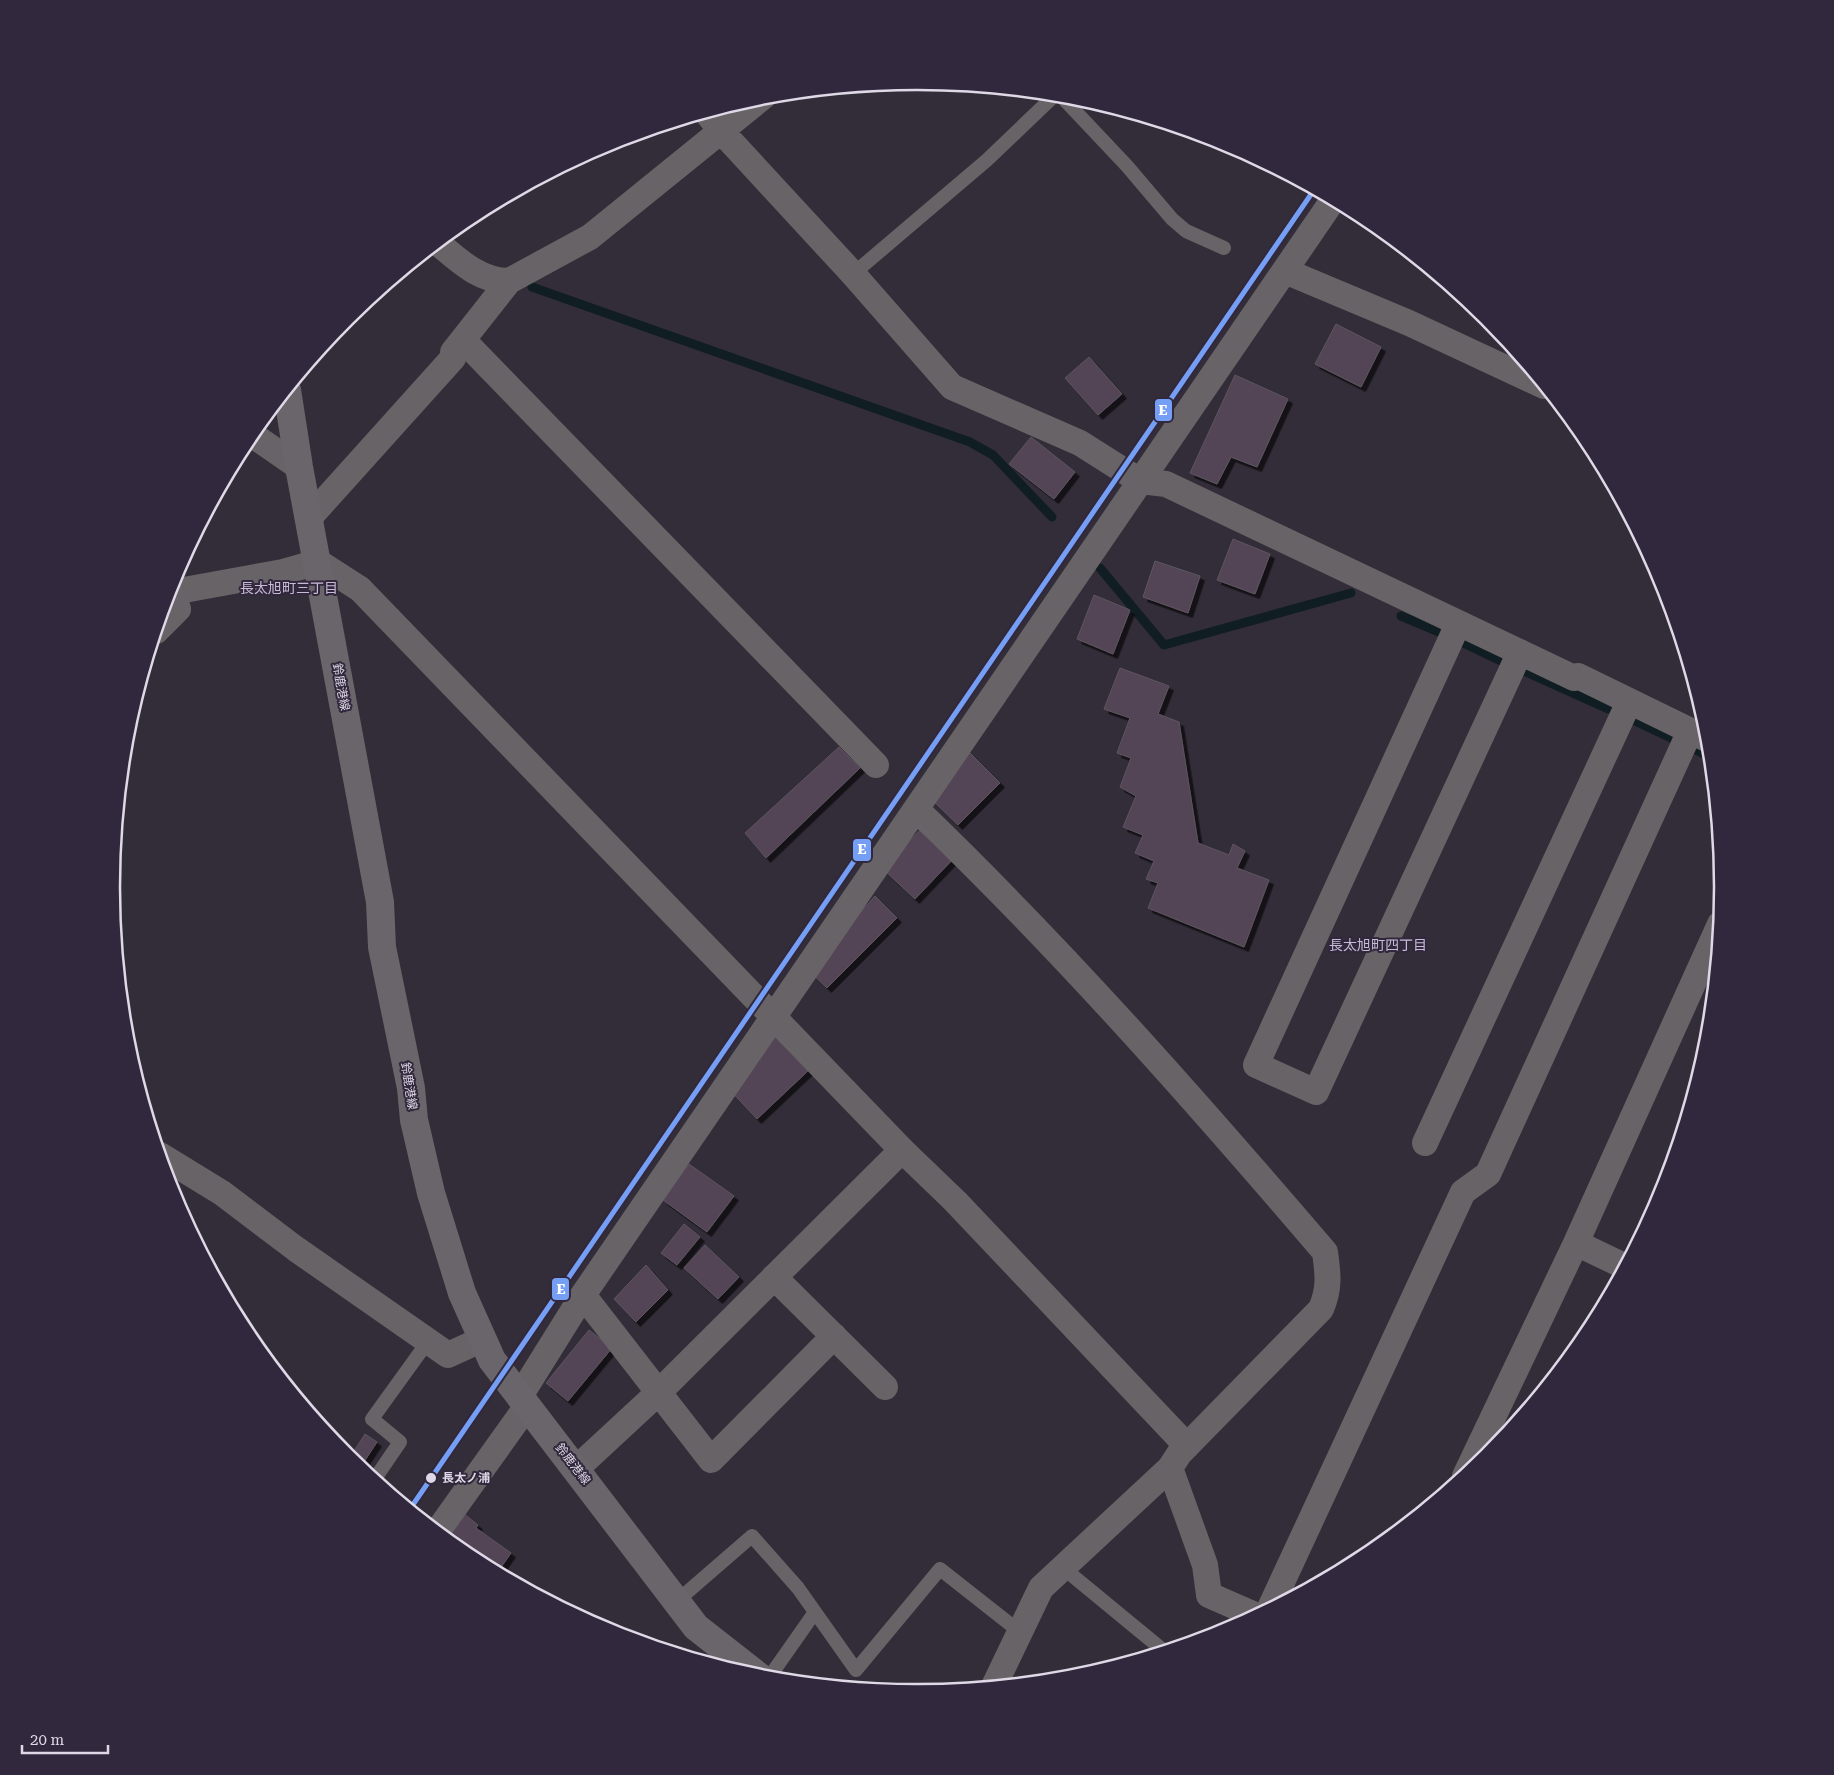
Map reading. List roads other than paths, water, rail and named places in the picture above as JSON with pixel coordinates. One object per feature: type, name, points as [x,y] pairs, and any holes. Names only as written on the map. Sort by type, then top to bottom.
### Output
[{"type":"main road","name":"鈴鹿港線","points":[[288,397],[299,467],[380,902],[382,947],[411,1088],[414,1120],[431,1193],[462,1293],[492,1360],[696,1626],[747,1667]]},
{"type":"street","points":[[714,122],[734,111]]},
{"type":"street","points":[[714,122],[853,274],[952,387],[1080,443],[1140,481],[1166,484],[1458,624],[1574,678],[1578,676],[1699,736],[1488,1174],[1463,1192],[1273,1601]]},
{"type":"street","points":[[310,518],[453,358],[453,352],[509,281],[590,237],[714,134],[714,122]]},
{"type":"street","points":[[441,1526],[524,1401],[584,1295],[1329,205]]},
{"type":"street","points":[[443,247],[475,272],[497,281],[509,281]]},
{"type":"street","points":[[1285,271],[1409,324],[1532,381]]},
{"type":"street","points":[[464,340],[876,765]]},
{"type":"street","points":[[258,439],[299,467]]},
{"type":"street","points":[[177,591],[283,572],[318,562],[360,589],[902,1150],[955,1201],[1187,1446]]},
{"type":"street","points":[[165,622],[178,609],[174,599]]},
{"type":"street","points":[[1458,624],[1256,1065],[1316,1092],[1520,652]]},
{"type":"street","points":[[1424,1143],[1629,702]]},
{"type":"street","points":[[916,809],[979,869],[1121,1018],[1325,1252],[1328,1274],[1328,1293],[1321,1309],[1179,1454],[1170,1468],[1040,1588],[997,1680]]},
{"type":"street","points":[[1474,1458],[1576,1244],[1713,940]]},
{"type":"street","points":[[576,1468],[659,1392],[902,1150]]},
{"type":"street","points":[[168,1160],[222,1193],[296,1249],[448,1355],[483,1339]]},
{"type":"street","points":[[1576,1244],[1620,1264]]},
{"type":"street","points":[[774,1277],[886,1387]]},
{"type":"street","points":[[584,1295],[711,1460],[834,1336]]},
{"type":"street","points":[[1170,1468],[1205,1566],[1209,1595],[1249,1612]]},
{"type":"lane","points":[[853,274],[987,160],[1048,101]]},
{"type":"lane","points":[[1069,104],[1127,166],[1172,219],[1186,231],[1224,248]]},
{"type":"lane","points":[[378,1474],[400,1442],[372,1419],[428,1340]]},
{"type":"lane","points":[[677,1601],[752,1536],[798,1588],[856,1670],[940,1569],[1020,1632]]},
{"type":"lane","points":[[1062,1567],[1159,1647]]},
{"type":"lane","points":[[773,1672],[815,1612]]},
{"type":"waterway","points":[[532,287],[970,442],[993,455],[1052,517]]},
{"type":"waterway","points":[[1100,568],[1164,645],[1351,593]]},
{"type":"waterway","points":[[1401,616],[1439,632]]},
{"type":"waterway","points":[[1463,643],[1501,661]]},
{"type":"waterway","points":[[1524,671],[1608,709]]},
{"type":"waterway","points":[[1635,721],[1673,739]]},
{"type":"waterway","points":[[1694,749],[1703,753]]},
{"type":"place","name":"長太ノ浦","points":[[431,1478]]},
{"type":"district","name":"長太旭町三丁目","points":[[289,588]]},
{"type":"district","name":"長太旭町四丁目","points":[[1378,945]]}]
